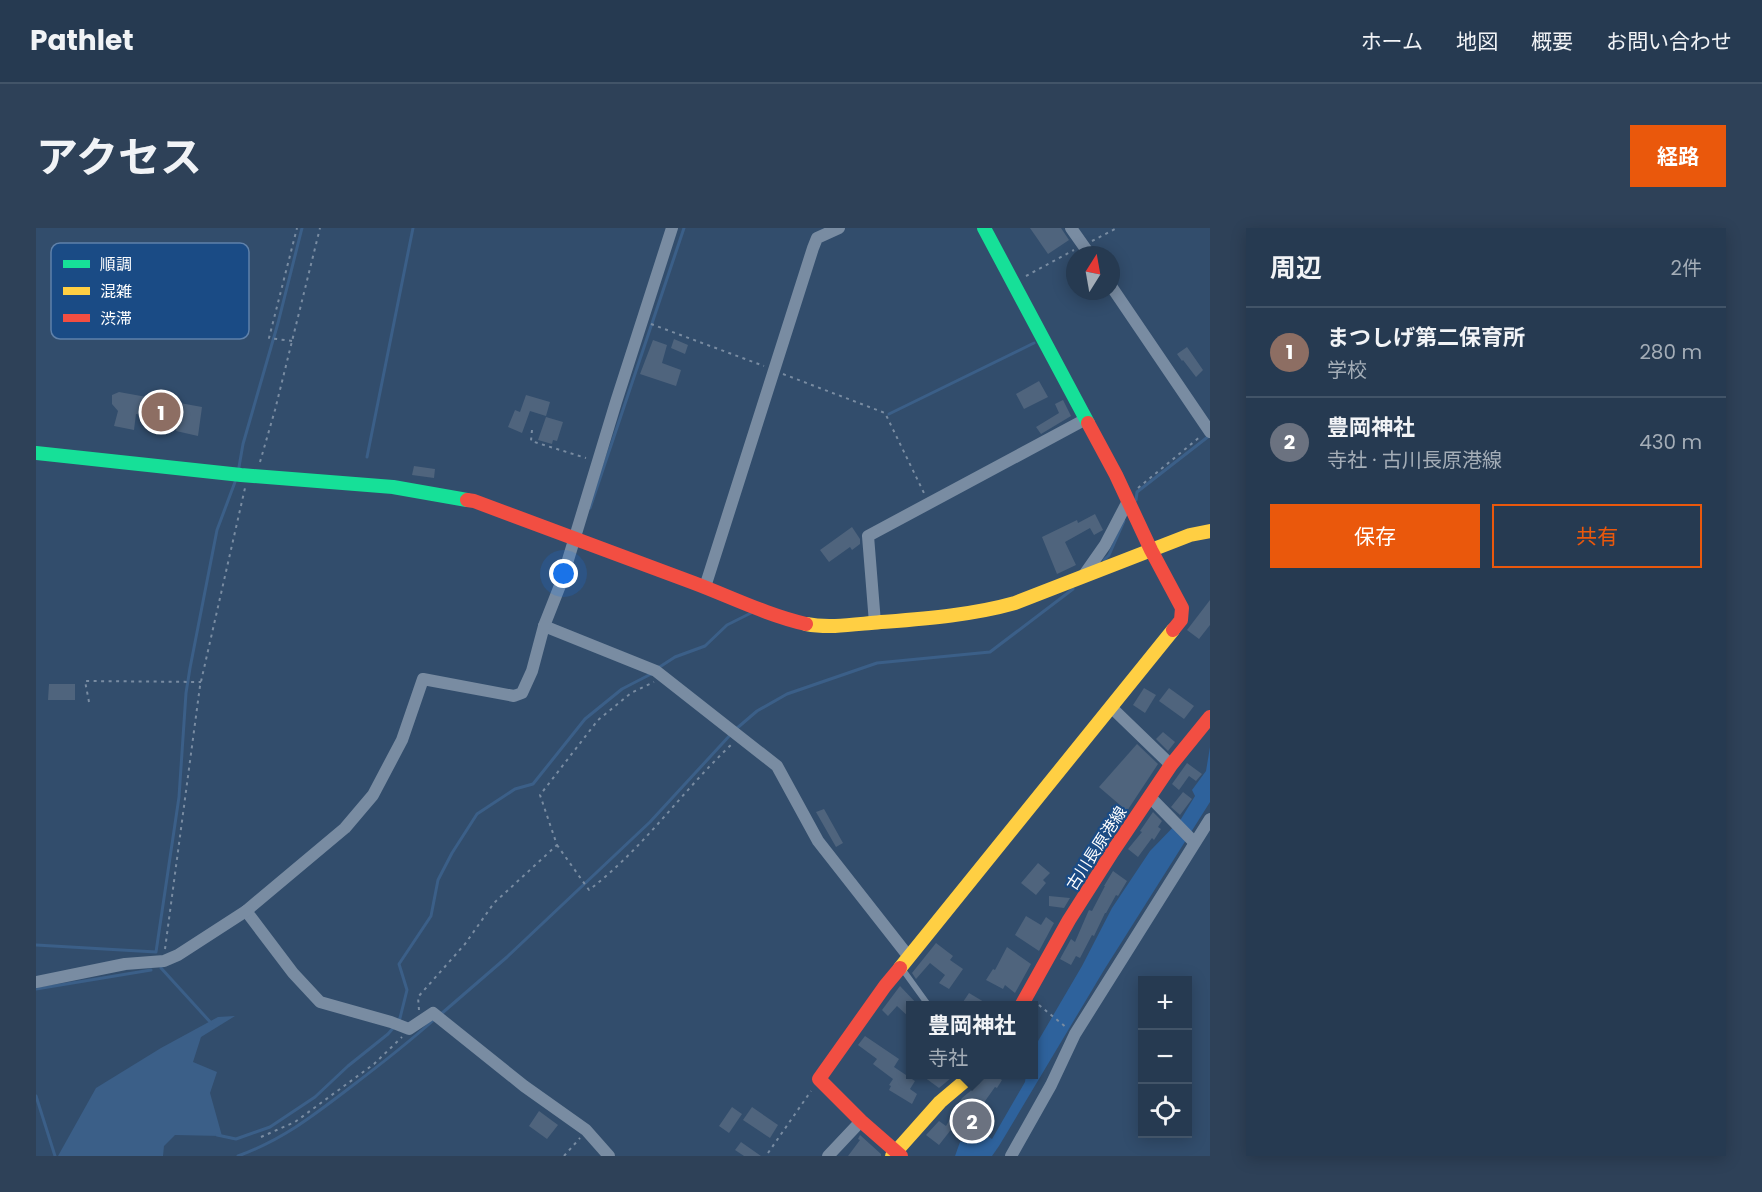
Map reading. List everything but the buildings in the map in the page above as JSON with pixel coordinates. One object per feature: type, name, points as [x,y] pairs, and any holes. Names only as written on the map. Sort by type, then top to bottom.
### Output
[{"type":"street","points":[[36,982],[125,964],[164,961],[178,955],[246,911],[345,828],[373,795],[402,740],[423,679],[514,696],[522,693],[532,672],[544,626],[561,583],[672,228]]},
{"type":"street","points":[[705,587],[813,248],[818,238],[839,228]]},
{"type":"street","points":[[967,1079],[940,1102],[896,1154],[819,1079],[885,986],[1181,620],[1182,608],[1086,419],[984,228]]},
{"type":"street","points":[[1071,228],[1083,246]]},
{"type":"street","points":[[1120,299],[1209,431]]},
{"type":"street","points":[[875,623],[868,536],[1086,419]]},
{"type":"street","points":[[36,453],[248,475],[393,487],[474,501],[790,620],[817,626],[875,623],[990,610],[1015,603],[1190,535],[1210,531]]},
{"type":"street","points":[[1083,576],[1105,546],[1127,499]]},
{"type":"street","points":[[544,626],[655,672],[777,766],[818,841],[905,962]]},
{"type":"street","points":[[1112,708],[1171,765]]},
{"type":"street","name":"古川長原港線","points":[[1024,1001],[1069,920],[1171,765],[1210,717]]},
{"type":"street","points":[[1150,797],[1192,840]]},
{"type":"street","points":[[1011,1156],[1051,1085],[1075,1034],[1210,819]]},
{"type":"street","points":[[246,911],[293,973],[320,1002],[409,1029],[433,1013],[506,1072],[586,1130],[609,1156]]},
{"type":"street","points":[[828,1156],[861,1121]]},
{"type":"lane","points":[[905,962],[926,1001]]},
{"type":"path","points":[[292,341],[269,338],[297,228]]},
{"type":"path","points":[[164,961],[201,682],[248,475],[258,469],[320,228]]},
{"type":"path","points":[[1092,246],[1118,228]]},
{"type":"path","points":[[1013,283],[1066,259]]},
{"type":"path","points":[[642,321],[885,413],[929,504]]},
{"type":"path","points":[[532,430],[531,441],[598,462]]},
{"type":"path","points":[[1127,499],[1209,431]]},
{"type":"path","points":[[655,672],[598,720],[540,795],[556,845],[589,891],[630,855],[737,735]]},
{"type":"path","points":[[89,702],[85,681],[201,682]]},
{"type":"path","points":[[420,1022],[418,997],[465,944],[494,903],[556,845]]},
{"type":"path","points":[[1038,1010],[1075,1034]]},
{"type":"path","points":[[261,1137],[295,1122],[374,1064],[409,1029]]},
{"type":"path","points":[[768,1153],[819,1079]]},
{"type":"path","points":[[564,1156],[586,1130]]},
{"type":"shaded area","points":[[1210,747],[1210,802],[1104,970],[999,1146],[992,1156],[955,1156],[960,1142],[986,1135],[992,1139],[1025,1079],[1038,1079],[1038,1041],[1082,966],[1112,908],[1150,851],[1181,819],[1195,796],[1192,790],[1206,771]]},
{"type":"shaded area","points":[[235,1016],[201,1037],[193,1062],[217,1072],[210,1093],[222,1136],[175,1135],[164,1146],[163,1156],[58,1156],[96,1088],[161,1048],[218,1017]]},
{"type":"waterway","points":[[239,467],[243,444],[278,323],[302,228]]},
{"type":"waterway","points":[[367,457],[413,228]]},
{"type":"waterway","points":[[590,508],[684,228]]},
{"type":"waterway","points":[[889,414],[1034,343]]},
{"type":"waterway","points":[[1136,500],[1137,492],[1209,436]]},
{"type":"waterway","points":[[36,945],[156,952],[179,797],[186,693],[190,668],[217,530],[235,482]]},
{"type":"waterway","points":[[1104,560],[1109,555],[1124,521]]},
{"type":"waterway","points":[[736,729],[757,711],[787,694],[877,663],[990,652],[1073,589]]},
{"type":"waterway","points":[[658,668],[675,657],[705,646],[727,625],[751,613]]},
{"type":"waterway","points":[[398,1022],[407,990],[399,964],[431,916],[438,880],[477,814],[515,789],[533,784],[585,719],[622,689],[651,674]]},
{"type":"waterway","points":[[441,1014],[507,957],[650,822],[732,733]]},
{"type":"waterway","points":[[161,968],[212,1024]]},
{"type":"waterway","points":[[36,989],[151,970]]},
{"type":"waterway","points":[[238,1156],[270,1142],[311,1116],[416,1036],[436,1018]]},
{"type":"waterway","points":[[217,1135],[236,1139],[270,1127],[315,1097],[394,1027]]},
{"type":"waterway","points":[[36,1096],[55,1156]]},
{"type":"traffic: fast","points":[[984,228],[1088,423]]},
{"type":"traffic: fast","points":[[36,453],[241,475],[393,487],[467,500]]},
{"type":"traffic: slow","points":[[806,624],[855,625],[944,616],[998,607],[1015,603],[1190,535],[1210,531]]},
{"type":"traffic: slow","points":[[900,968],[1173,630]]},
{"type":"traffic: slow","points":[[892,1156],[940,1102],[967,1079]]},
{"type":"traffic: jam","points":[[1088,423],[1182,608],[1181,620],[1173,630]]},
{"type":"traffic: jam","points":[[467,500],[694,583],[763,611],[806,624]]},
{"type":"traffic: jam","points":[[1024,1001],[1069,920],[1113,851],[1171,765],[1210,717]]},
{"type":"traffic: jam","points":[[900,968],[819,1079],[861,1121],[901,1156]]},
{"type":"place","name":"まつしげ第二保育所","points":[[161,412]]},
{"type":"place","name":"豊岡神社","points":[[972,1121]]}]
